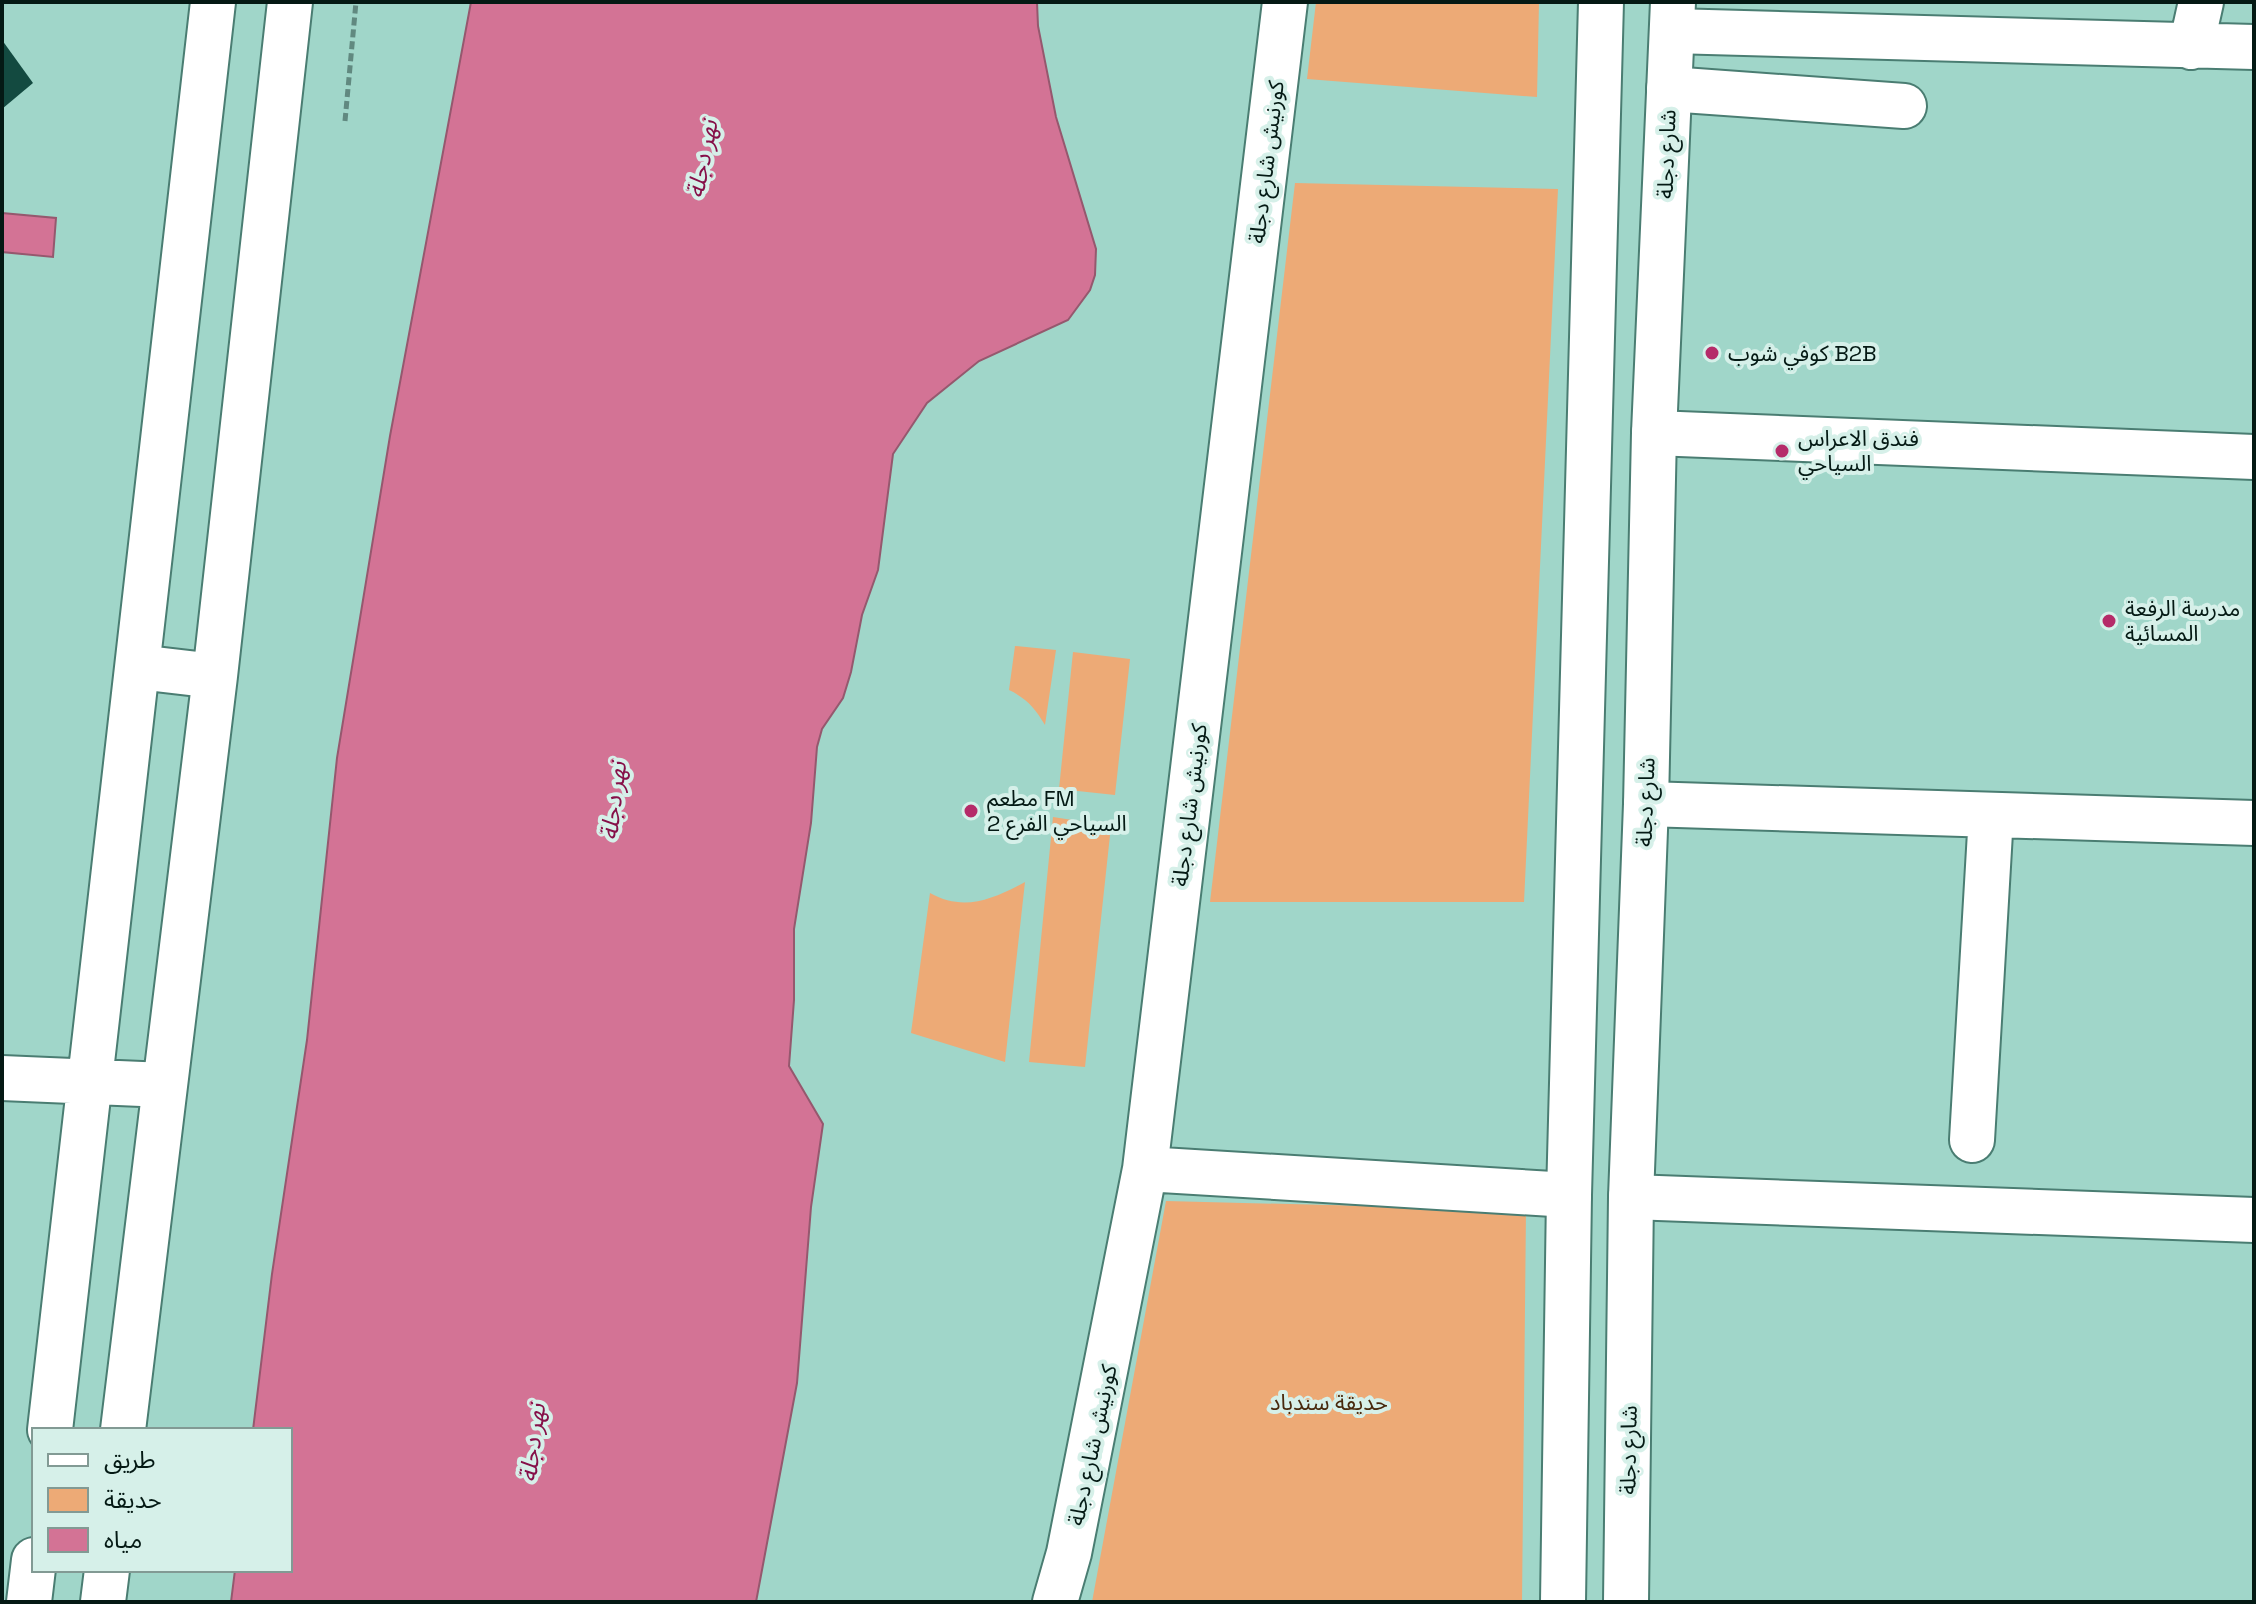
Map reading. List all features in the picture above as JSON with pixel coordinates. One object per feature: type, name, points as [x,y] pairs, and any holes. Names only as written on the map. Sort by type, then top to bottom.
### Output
[{"type":"street","points":[[50,1428],[213,2]]},
{"type":"street","points":[[123,1428],[215,676],[290,2]]},
{"type":"street","name":"كورنيش شارع دجلة","points":[[1055,1602],[1072,1538],[1145,1169],[1285,2]]},
{"type":"street","points":[[1563,1602],[1569,1195],[1601,2]]},
{"type":"street","points":[[2191,47],[2201,2]]},
{"type":"street","points":[[1672,16],[2191,47],[2254,47]]},
{"type":"street","name":"شارع دجلة","points":[[1626,1602],[1631,1197],[1646,804],[1654,433],[1672,16]]},
{"type":"street","points":[[1669,89],[1904,106]]},
{"type":"street","points":[[1654,433],[2254,457]]},
{"type":"street","points":[[138,667],[215,676]]},
{"type":"street","points":[[1646,804],[2254,823]]},
{"type":"street","points":[[1972,1140],[1991,815]]},
{"type":"street","points":[[2,1078],[165,1085]]},
{"type":"street","points":[[1145,1169],[1569,1195]]},
{"type":"street","points":[[1631,1197],[2254,1220]]},
{"type":"street","points":[[29,1602],[33,1572]]},
{"type":"street","points":[[103,1602],[107,1572]]},
{"type":"path","points":[[345,121],[356,2]]},
{"type":"green space","points":[[1316,2],[1539,2],[1537,97],[1307,79]]},
{"type":"green space","points":[[1295,183],[1558,189],[1524,902],[1210,902]]},
{"type":"green space","points":[[1015,646],[1056,650],[1045,725],[1030,704],[1009,690]]},
{"type":"green space","points":[[1073,652],[1130,659],[1115,795],[1059,789]]},
{"type":"green space","points":[[1053,817],[1111,826],[1085,1067],[1029,1062]]},
{"type":"green space","points":[[1025,882],[1005,1062],[911,1033],[930,893],[955,902],[978,901]]},
{"type":"green space","name":"حديقة سندباد","points":[[1166,1201],[1526,1210],[1522,1602],[1092,1602]]},
{"type":"water","name":"نهر دجلة","points":[[471,2],[1037,2],[1038,26],[1056,117],[1096,249],[1095,275],[1090,290],[1068,320],[979,361],[927,403],[893,454],[878,570],[862,615],[843,698],[822,729],[817,747],[811,823],[794,929],[794,1000],[789,1066],[823,1124],[811,1207],[797,1383],[756,1602],[231,1602],[235,1572],[292,1572],[292,1428],[253,1428],[272,1274],[307,1040],[337,758],[390,436]]},
{"type":"water","points":[[2,213],[56,218],[53,257],[2,252]]},
{"type":"building","points":[[2,40],[33,83],[2,109]]},
{"type":"place","name":"كوفي شوب B2B","points":[[1712,353]]},
{"type":"place","name":"فندق الاعراس السياحي","points":[[1782,451]]},
{"type":"place","name":"مدرسة الرفعة المسائية","points":[[2109,621]]},
{"type":"place","name":"مطعم FM السياحي الفرع 2","points":[[971,811]]}]
